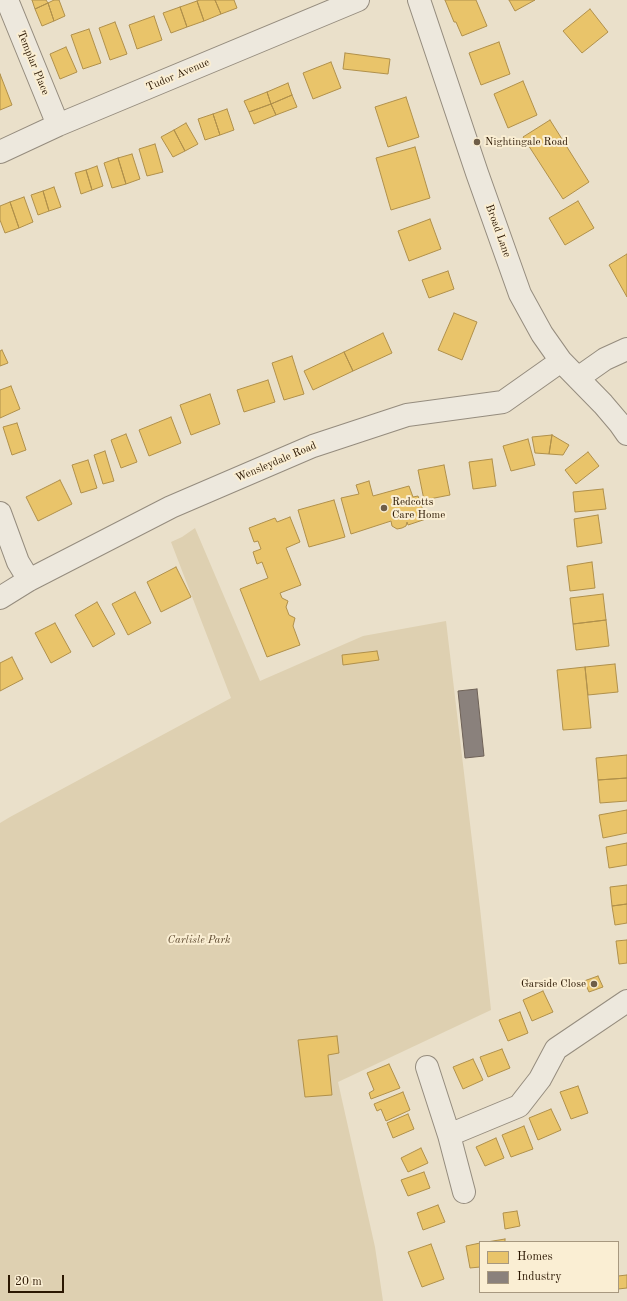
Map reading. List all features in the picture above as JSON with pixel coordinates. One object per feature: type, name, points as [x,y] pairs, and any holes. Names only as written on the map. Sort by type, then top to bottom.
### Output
[{"type":"street","name":"Templar Place","points":[[7,0],[58,125]]},
{"type":"street","name":"Tudor Avenue","points":[[0,152],[58,125],[358,0]]},
{"type":"street","name":"Broad Lane","points":[[420,0],[477,173],[520,294],[542,334],[562,361],[620,424],[627,434]]},
{"type":"street","points":[[578,378],[605,359],[627,349]]},
{"type":"street","name":"Wensleydale Road","points":[[0,598],[28,580],[171,507],[313,446],[407,415],[503,402],[562,361]]},
{"type":"street","points":[[0,512],[18,562],[28,580]]},
{"type":"street","points":[[449,1135],[519,1106],[540,1079],[556,1049],[627,1001]]},
{"type":"street","points":[[427,1067],[449,1135],[464,1192]]},
{"type":"green space","name":"Carlisle Park","points":[[195,528],[260,681],[363,636],[446,621],[491,1010],[338,1082],[375,1247],[383,1301],[0,1301],[0,823],[231,698],[171,542],[182,537]]},
{"type":"building: Homes","points":[[32,0],[46,0],[48,3],[35,9]]},
{"type":"building: Homes","points":[[54,0],[59,0],[65,16],[54,21],[48,3]]},
{"type":"building: Homes","points":[[215,0],[221,14],[204,21],[197,1]]},
{"type":"building: Homes","points":[[215,0],[234,0],[237,8],[221,14]]},
{"type":"building: Homes","points":[[445,0],[476,0],[487,26],[462,36],[456,22],[454,22]]},
{"type":"building: Homes","points":[[509,0],[535,0],[515,11]]},
{"type":"building: Homes","points":[[197,1],[204,21],[187,27],[180,7]]},
{"type":"building: Homes","points":[[48,3],[54,21],[42,26],[35,9]]},
{"type":"building: Homes","points":[[180,7],[187,27],[171,33],[163,13]]},
{"type":"building: Homes","points":[[590,9],[608,32],[582,53],[563,31]]},
{"type":"building: Homes","points":[[154,16],[162,40],[137,49],[129,25]]},
{"type":"building: Homes","points":[[115,22],[127,54],[110,60],[99,28]]},
{"type":"building: Homes","points":[[89,29],[101,63],[83,69],[71,35]]},
{"type":"building: Homes","points":[[499,42],[510,74],[481,85],[469,53]]},
{"type":"building: Homes","points":[[66,47],[77,72],[60,79],[50,54]]},
{"type":"building: Homes","points":[[345,53],[390,59],[388,74],[343,69]]},
{"type":"building: Homes","points":[[331,62],[341,88],[313,99],[303,73]]},
{"type":"building: Homes","points":[[0,74],[12,105],[0,110]]},
{"type":"building: Homes","points":[[523,81],[537,115],[508,128],[494,94]]},
{"type":"building: Homes","points":[[288,83],[292,95],[271,104],[267,92]]},
{"type":"building: Homes","points":[[267,92],[271,104],[249,112],[244,101]]},
{"type":"building: Homes","points":[[292,95],[297,107],[276,115],[271,104]]},
{"type":"building: Homes","points":[[406,97],[419,137],[388,147],[375,107]]},
{"type":"building: Homes","points":[[271,104],[276,115],[254,124],[249,112]]},
{"type":"building: Homes","points":[[227,109],[234,130],[220,135],[213,114]]},
{"type":"building: Homes","points":[[213,114],[220,135],[205,140],[198,119]]},
{"type":"building: Homes","points":[[550,120],[589,182],[563,199],[523,137]]},
{"type":"building: Homes","points":[[186,123],[198,144],[185,151],[174,130]]},
{"type":"building: Homes","points":[[174,130],[185,151],[173,157],[161,137]]},
{"type":"building: Homes","points":[[155,144],[163,172],[147,176],[139,149]]},
{"type":"building: Homes","points":[[415,147],[430,198],[391,210],[376,158]]},
{"type":"building: Homes","points":[[132,154],[140,179],[126,184],[118,158]]},
{"type":"building: Homes","points":[[118,158],[126,184],[112,188],[104,163]]},
{"type":"building: Homes","points":[[97,166],[103,186],[92,190],[86,170]]},
{"type":"building: Homes","points":[[86,170],[92,190],[81,194],[75,173]]},
{"type":"building: Homes","points":[[54,187],[61,207],[49,211],[43,191]]},
{"type":"building: Homes","points":[[43,191],[49,211],[38,215],[31,195]]},
{"type":"building: Homes","points":[[24,197],[33,222],[19,228],[10,202]]},
{"type":"building: Homes","points":[[578,201],[594,228],[565,245],[549,218]]},
{"type":"building: Homes","points":[[10,202],[19,228],[5,233],[0,220],[0,206]]},
{"type":"building: Homes","points":[[430,219],[441,249],[409,261],[398,231]]},
{"type":"building: Homes","points":[[627,254],[627,297],[609,265]]},
{"type":"building: Homes","points":[[448,271],[454,289],[429,298],[422,280]]},
{"type":"building: Homes","points":[[454,313],[477,322],[462,360],[438,350]]},
{"type":"building: Homes","points":[[383,333],[392,353],[353,371],[344,352]]},
{"type":"building: Homes","points":[[2,350],[8,363],[0,366],[0,351]]},
{"type":"building: Homes","points":[[344,352],[353,371],[313,390],[304,371]]},
{"type":"building: Homes","points":[[292,356],[304,394],[284,400],[272,363]]},
{"type":"building: Homes","points":[[268,380],[275,402],[244,412],[237,390]]},
{"type":"building: Homes","points":[[11,386],[20,409],[0,418],[0,390]]},
{"type":"building: Homes","points":[[210,394],[220,424],[191,435],[180,405]]},
{"type":"building: Homes","points":[[171,417],[181,443],[149,456],[139,430]]},
{"type":"building: Homes","points":[[17,423],[26,450],[12,455],[3,427]]},
{"type":"building: Homes","points":[[126,434],[137,462],[121,468],[111,440]]},
{"type":"building: Homes","points":[[552,435],[549,454],[535,453],[532,437]]},
{"type":"building: Homes","points":[[552,435],[569,445],[563,455],[549,454]]},
{"type":"building: Homes","points":[[528,439],[535,465],[511,471],[503,446]]},
{"type":"building: Homes","points":[[105,451],[114,481],[103,484],[94,455]]},
{"type":"building: Homes","points":[[588,452],[599,466],[576,484],[565,470]]},
{"type":"building: Homes","points":[[492,459],[496,486],[473,489],[469,462]]},
{"type":"building: Homes","points":[[88,460],[97,488],[81,493],[72,465]]},
{"type":"building: Homes","points":[[444,465],[450,495],[424,500],[418,470]]},
{"type":"building: Homes","points":[[60,480],[72,504],[38,521],[26,497]]},
{"type":"building: Homes","name":"Redcotts Care Home","points":[[369,481],[373,496],[409,486],[413,497],[418,496],[426,519],[408,525],[407,522],[406,526],[397,529],[392,526],[391,521],[351,534],[341,498],[359,494],[356,485]]},
{"type":"building: Homes","points":[[603,489],[606,509],[575,512],[573,492]]},
{"type":"building: Homes","points":[[334,500],[345,537],[309,547],[298,510]]},
{"type":"building: Homes","points":[[598,515],[602,543],[577,547],[574,519]]},
{"type":"building: Homes","points":[[290,517],[300,542],[286,548],[301,585],[280,593],[282,598],[288,601],[286,607],[289,615],[295,618],[293,626],[300,645],[267,657],[240,589],[268,578],[262,562],[257,564],[253,552],[261,549],[258,541],[254,542],[249,528],[275,518],[277,522]]},
{"type":"building: Homes","points":[[592,562],[595,588],[570,591],[567,566]]},
{"type":"building: Homes","points":[[176,567],[191,597],[161,612],[147,582]]},
{"type":"building: Homes","points":[[135,592],[151,623],[128,635],[112,604]]},
{"type":"building: Homes","points":[[603,594],[606,620],[573,624],[570,598]]},
{"type":"building: Homes","points":[[97,602],[115,634],[93,647],[75,615]]},
{"type":"building: Homes","points":[[606,620],[609,646],[576,650],[573,624]]},
{"type":"building: Homes","points":[[55,623],[71,652],[51,663],[35,633]]},
{"type":"building: Homes","points":[[377,651],[379,660],[343,665],[342,655]]},
{"type":"building: Homes","points":[[12,657],[23,679],[0,691],[0,663]]},
{"type":"building: Homes","points":[[615,664],[618,692],[588,695],[585,667]]},
{"type":"building: Homes","points":[[585,667],[591,728],[563,730],[557,670]]},
{"type":"building: Homes","points":[[627,755],[627,778],[598,780],[596,758]]},
{"type":"building: Homes","points":[[627,778],[627,801],[600,803],[598,780]]},
{"type":"building: Homes","points":[[627,810],[627,833],[603,838],[599,815]]},
{"type":"building: Homes","points":[[627,843],[627,865],[609,868],[606,847]]},
{"type":"building: Homes","points":[[627,885],[627,904],[612,906],[610,887]]},
{"type":"building: Homes","points":[[627,904],[627,923],[615,925],[612,906]]},
{"type":"building: Homes","points":[[627,940],[627,963],[619,964],[616,941]]},
{"type":"building: Homes","name":"Garside Close","points":[[598,976],[603,987],[589,992],[584,981]]},
{"type":"building: Homes","points":[[543,991],[553,1012],[532,1021],[523,1000]]},
{"type":"building: Homes","points":[[520,1012],[528,1033],[508,1041],[499,1020]]},
{"type":"building: Homes","points":[[337,1036],[339,1053],[328,1055],[332,1095],[305,1097],[298,1040]]},
{"type":"building: Homes","points":[[502,1049],[510,1068],[488,1077],[480,1057]]},
{"type":"building: Homes","points":[[473,1059],[483,1080],[463,1089],[453,1067]]},
{"type":"building: Homes","points":[[389,1064],[400,1088],[371,1099],[369,1093],[374,1090],[367,1073]]},
{"type":"building: Homes","points":[[578,1086],[588,1113],[571,1119],[560,1092]]},
{"type":"building: Homes","points":[[403,1092],[410,1110],[386,1121],[381,1109],[377,1111],[374,1104]]},
{"type":"building: Homes","points":[[551,1109],[561,1130],[538,1140],[529,1118]]},
{"type":"building: Homes","points":[[408,1114],[414,1129],[393,1138],[387,1123]]},
{"type":"building: Homes","points":[[524,1126],[533,1149],[511,1157],[502,1135]]},
{"type":"building: Homes","points":[[496,1138],[504,1158],[485,1166],[476,1147]]},
{"type":"building: Homes","points":[[421,1148],[428,1163],[408,1172],[401,1158]]},
{"type":"building: Homes","points":[[424,1172],[430,1188],[408,1196],[401,1180]]},
{"type":"building: Homes","points":[[438,1205],[445,1222],[423,1230],[417,1213]]},
{"type":"building: Homes","points":[[517,1211],[520,1226],[505,1229],[503,1213]]},
{"type":"building: Homes","points":[[505,1239],[505,1241],[493,1241]]},
{"type":"building: Homes","points":[[479,1243],[479,1267],[470,1268],[466,1246]]},
{"type":"building: Homes","points":[[431,1244],[444,1279],[422,1287],[408,1252]]},
{"type":"building: Homes","points":[[627,1275],[627,1288],[619,1289],[619,1276]]},
{"type":"building: Industry","points":[[477,689],[484,756],[465,758],[458,691]]},
{"type":"place","name":"Nightingale Road","points":[[477,142]]},
{"type":"place","name":"Redcotts Care Home","points":[[384,508]]},
{"type":"place","name":"Garside Close","points":[[594,984]]}]
